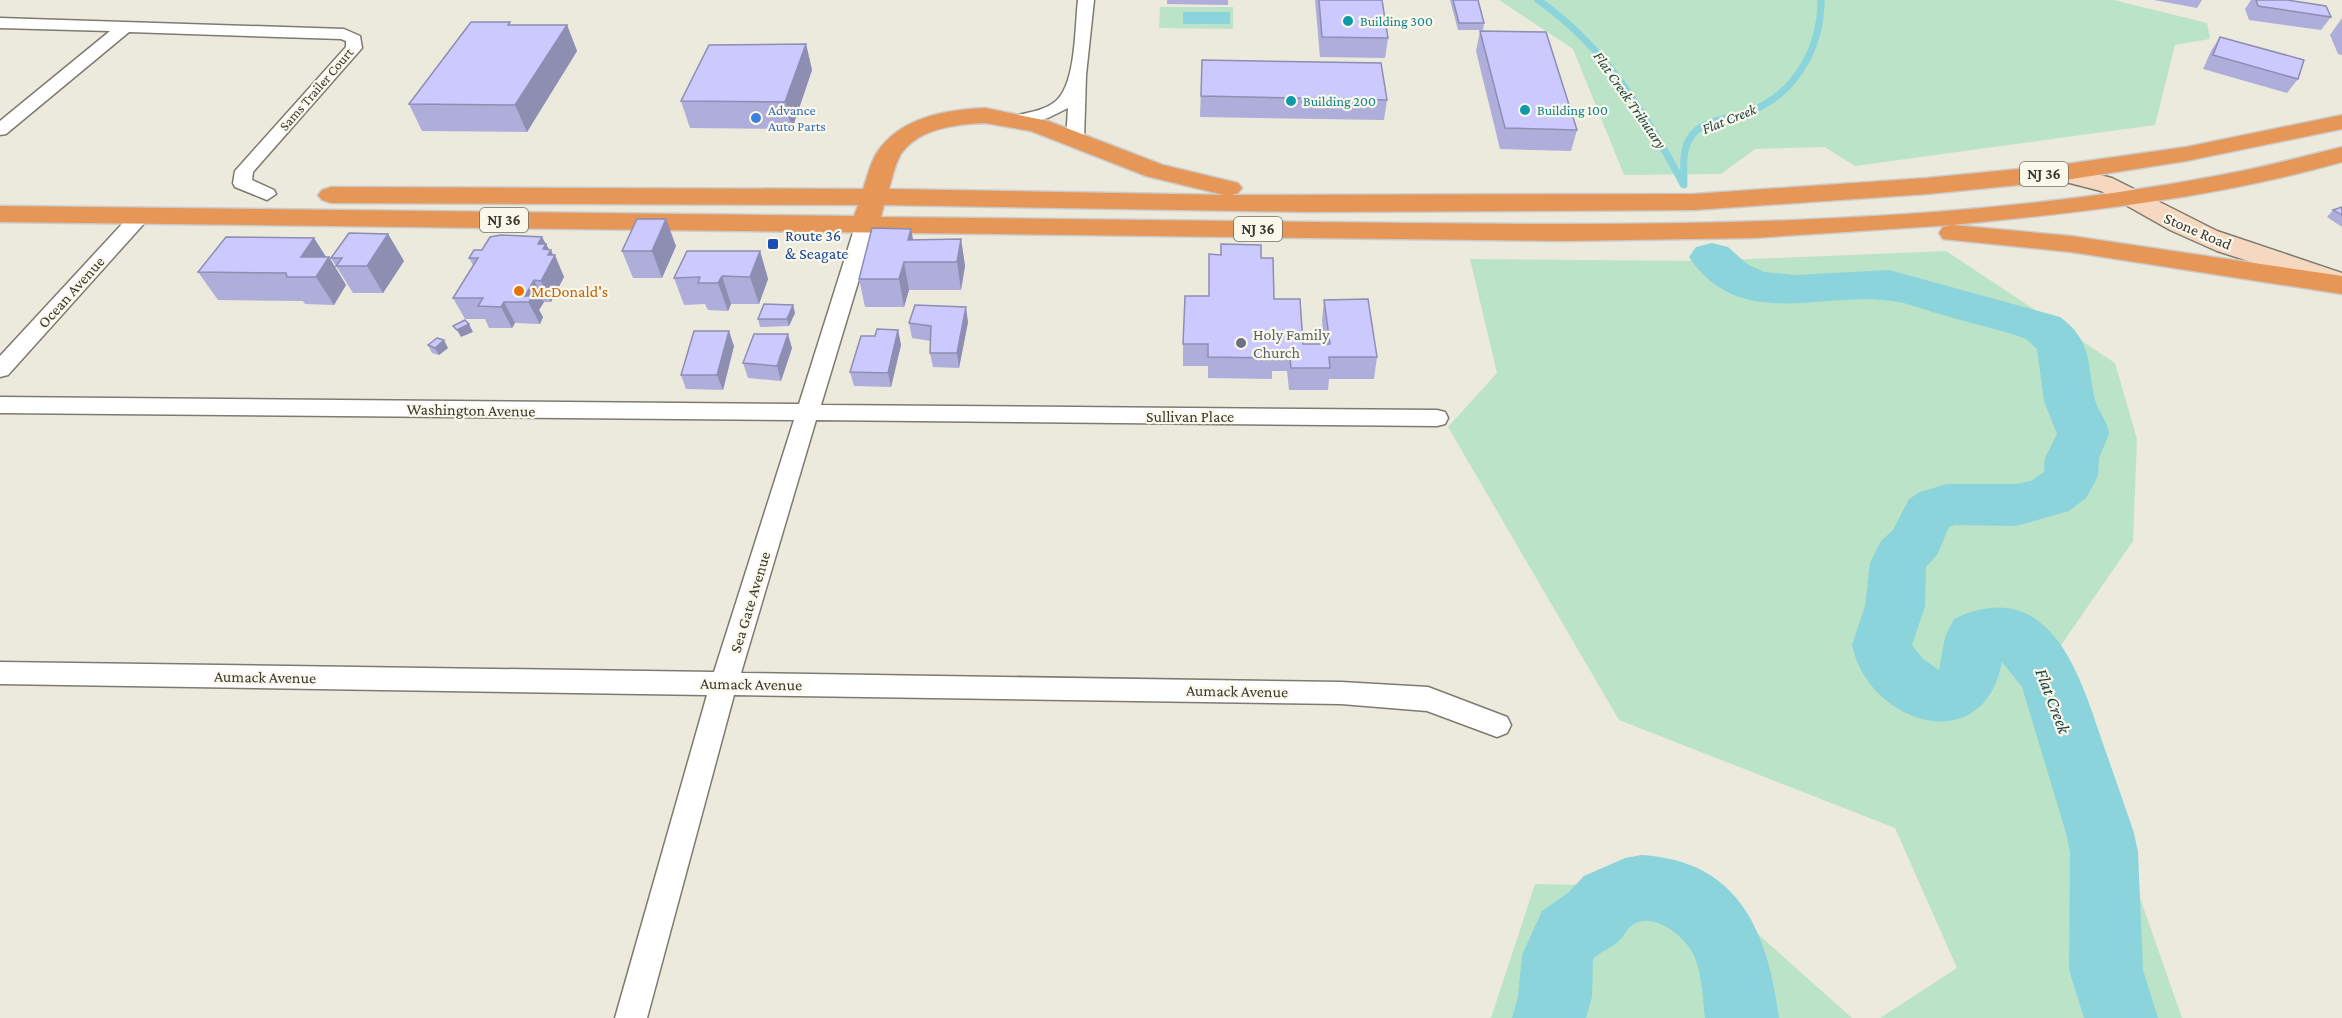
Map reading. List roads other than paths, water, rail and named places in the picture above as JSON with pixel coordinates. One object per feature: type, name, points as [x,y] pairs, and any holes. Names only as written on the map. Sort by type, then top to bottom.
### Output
[{"type":"highway","points":[[866,223],[872,197],[892,148],[916,130],[939,121],[975,115],[1023,119],[1170,175],[1310,204]]},
{"type":"highway","name":"NJ 36","points":[[0,191],[872,197],[1310,204],[1639,203],[1742,200],[2059,173],[2186,154],[2342,122]]},
{"type":"highway","name":"NJ 36","points":[[0,214],[1650,233],[1858,226],[2131,197],[2308,164],[2342,154]]},
{"type":"highway","points":[[2308,164],[2342,165]]},
{"type":"highway","points":[[1858,226],[2025,238],[2342,284]]},
{"type":"main road","name":"Stone Road","points":[[2059,173],[2101,182],[2192,231],[2342,284]]},
{"type":"street","points":[[1075,140],[1078,75],[1086,0]]},
{"type":"street","name":"Sams Trailer Court","points":[[0,23],[344,34],[354,39],[354,48],[244,171],[242,183],[267,194]]},
{"type":"street","points":[[0,130],[126,26]]},
{"type":"street","points":[[1023,119],[1051,112],[1064,104],[1072,94],[1078,75]]},
{"type":"street","name":"Ocean Avenue","points":[[0,370],[142,214]]},
{"type":"street","name":"Sea Gate Avenue","points":[[631,1018],[724,683],[866,223]]},
{"type":"street","name":"Washington Avenue","points":[[0,405],[943,415]]},
{"type":"street","name":"Sullivan Place","points":[[943,415],[1437,418]]},
{"type":"street","name":"Aumack Avenue","points":[[0,673],[1341,693],[1428,699],[1497,725]]},
{"type":"water","points":[[1183,12],[1230,12],[1230,24],[1183,24]]},
{"type":"waterway","name":"Flat Creek Tributary","points":[[1538,0],[1584,38],[1603,60],[1654,131],[1683,184]]},
{"type":"waterway","name":"Flat Creek","points":[[1684,185],[1686,146],[1697,130],[1709,123],[1760,107],[1776,97],[1801,70],[1816,37],[1821,0]]},
{"type":"waterway","name":"Flat Creek","points":[[1712,257],[1731,274],[1751,284],[1773,289],[1795,290],[1866,284],[1889,285],[1914,290],[2043,328],[2058,341],[2065,358],[2070,401],[2083,434],[2082,441],[2073,454],[2071,475],[2067,484],[2050,496],[2027,503],[1995,506],[1955,504],[1940,507],[1928,514],[1917,540],[1899,563],[1896,575],[1895,606],[1882,645],[1884,656],[1901,678],[1926,693],[1939,696],[1950,695],[1964,684],[1971,664],[1975,637],[1987,631],[2009,634],[2038,660],[2051,681],[2100,833],[2104,852],[2106,970],[2121,1018]]},
{"type":"waterway","name":"Flat Creek","points":[[1549,1018],[1555,997],[1558,955],[1567,936],[1593,917],[1609,900],[1625,892],[1642,888],[1659,889],[1676,894],[1705,914],[1717,927],[1726,942],[1732,960],[1742,1018]]},
{"type":"place","name":"Building 300","points":[[1348,21]]},
{"type":"place","name":"Building 200","points":[[1291,101]]},
{"type":"place","name":"Building 100","points":[[1525,110]]},
{"type":"place","name":"Advance Auto Parts","points":[[756,118]]},
{"type":"place","name":"Route 36 & Seagate","points":[[773,244]]},
{"type":"place","name":"McDonald's","points":[[519,291]]},
{"type":"place","name":"Holy Family Church","points":[[1241,343]]}]
